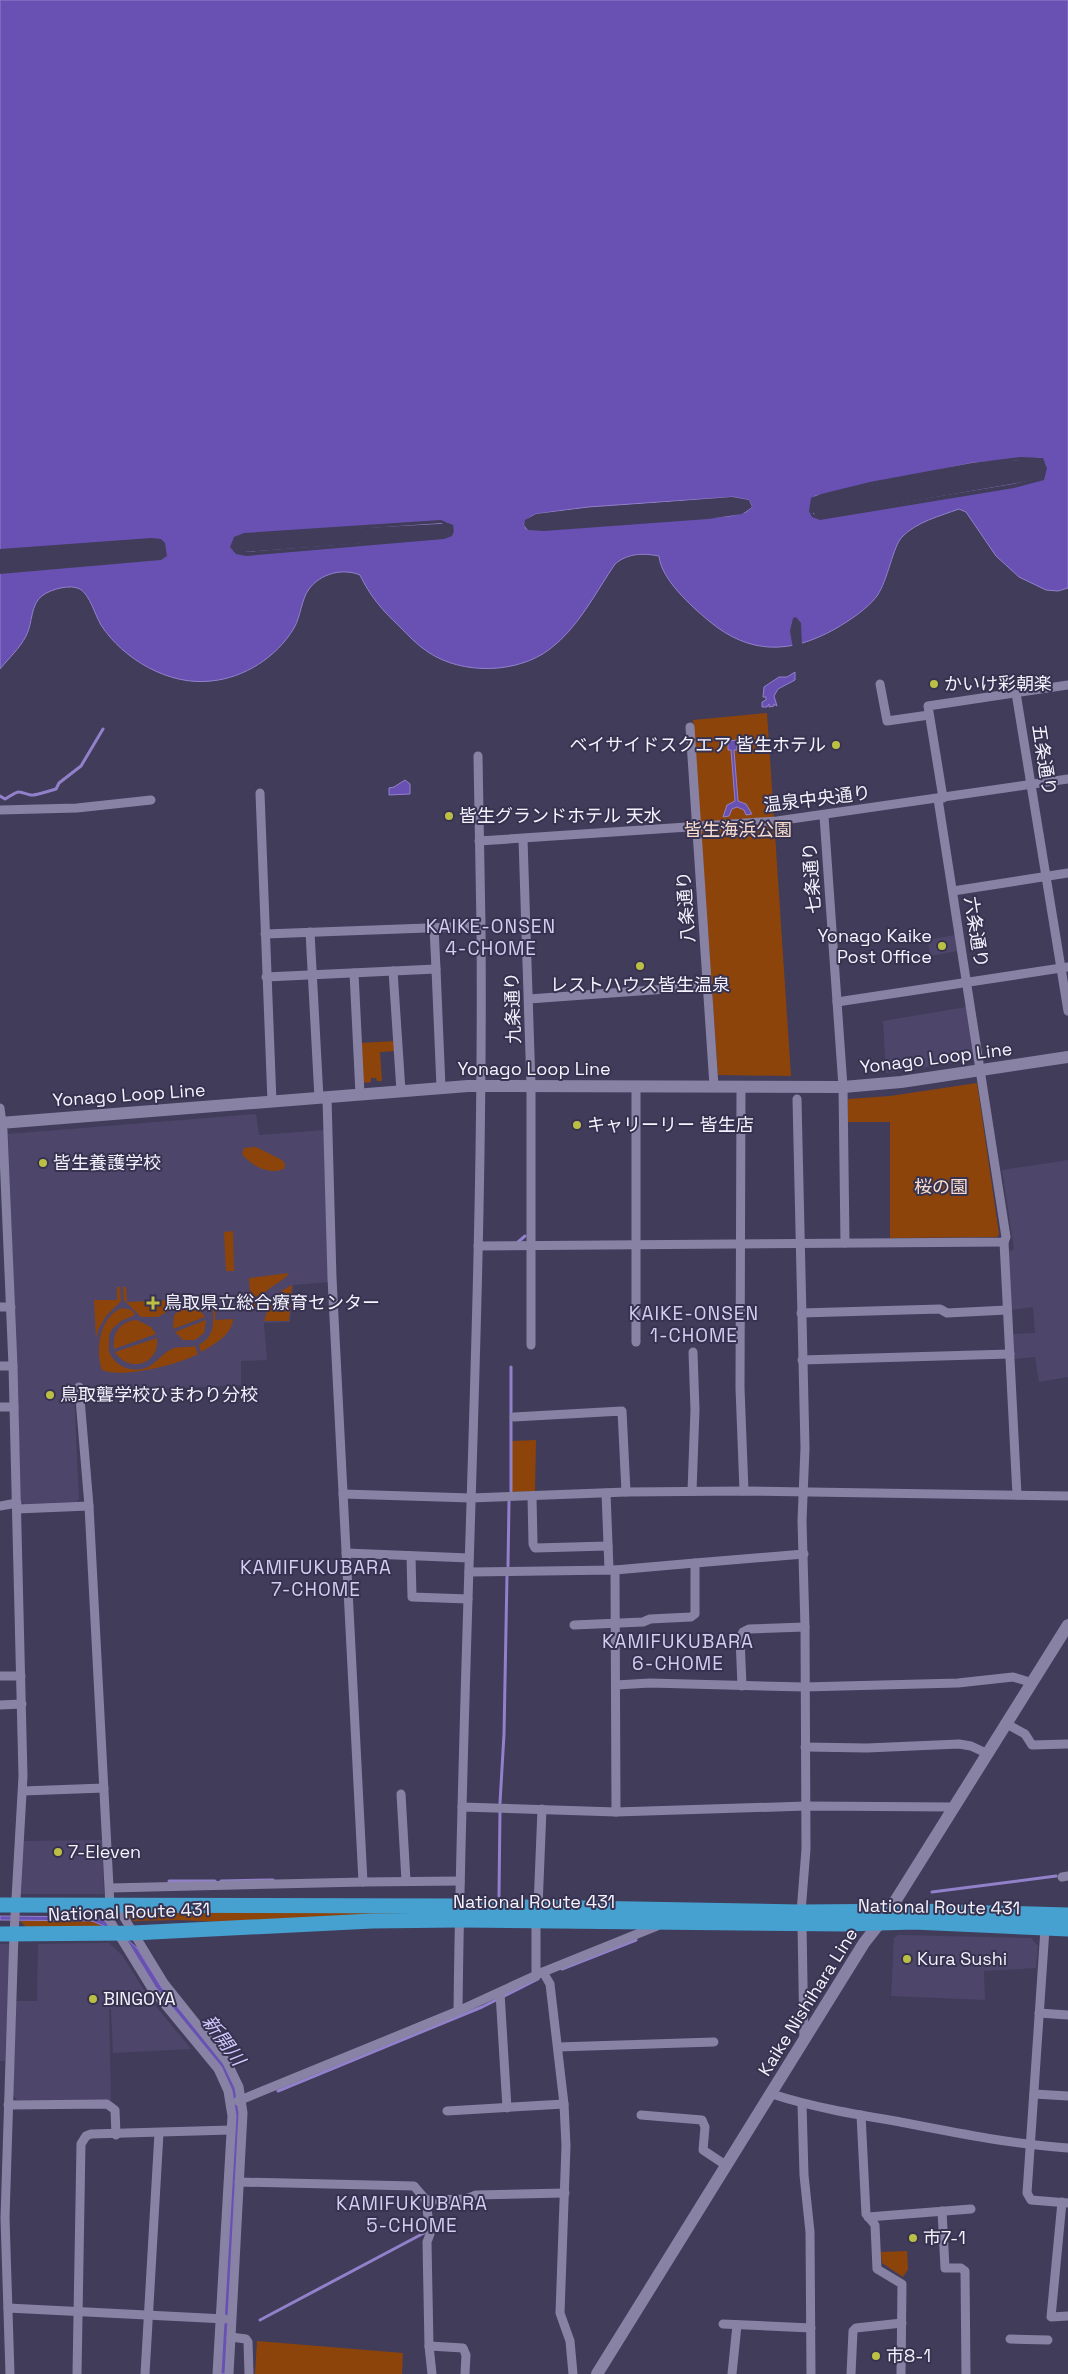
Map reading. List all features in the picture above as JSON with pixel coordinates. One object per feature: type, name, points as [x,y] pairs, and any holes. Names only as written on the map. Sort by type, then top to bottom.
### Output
[{"type":"highway","name":"National Route 431","points":[[0,1905],[115,1921],[372,1921],[460,1913]]},
{"type":"highway","name":"National Route 431","points":[[9,1933],[115,1921],[460,1913],[802,1918]]},
{"type":"highway","name":"National Route 431","points":[[537,1914],[667,1922],[802,1918],[1068,1915]]},
{"type":"highway","name":"National Route 431","points":[[884,1917],[923,1923],[1068,1929]]},
{"type":"main road","name":"Yonago Loop Line","points":[[1,1122],[323,1098],[441,1087],[843,1087],[901,1082],[1068,1057]]},
{"type":"main road","name":"Kaike Nishihara Line","points":[[597,2374],[864,1943],[884,1917],[1068,1625]]},
{"type":"street","points":[[880,684],[887,721],[1016,693],[1068,685]]},
{"type":"street","name":"五条通り","points":[[1016,693],[1047,876],[1065,968],[1068,1011]]},
{"type":"street","name":"六条通り","points":[[929,711],[953,891],[1006,1236],[1004,1242],[1017,1495]]},
{"type":"street","name":"八条通り","points":[[690,726],[714,1086]]},
{"type":"street","points":[[458,2011],[469,1558],[477,1359],[481,1086],[478,756]]},
{"type":"street","name":"温泉中央通り","points":[[480,841],[696,828],[824,816],[1068,779]]},
{"type":"street","points":[[260,793],[272,1102]]},
{"type":"street","points":[[0,810],[77,808],[151,800]]},
{"type":"street","name":"七条通り","points":[[824,816],[843,1087],[845,1244]]},
{"type":"street","name":"九条通り","points":[[523,839],[531,1086],[531,1345]]},
{"type":"street","points":[[953,891],[1068,873]]},
{"type":"street","points":[[265,934],[481,926]]},
{"type":"street","points":[[434,928],[441,1087]]},
{"type":"street","points":[[310,932],[323,1098],[363,1882]]},
{"type":"street","points":[[837,1002],[1065,968]]},
{"type":"street","points":[[266,977],[436,969]]},
{"type":"street","points":[[394,971],[400,1091]]},
{"type":"street","points":[[354,973],[360,1094]]},
{"type":"street","points":[[529,999],[708,986]]},
{"type":"street","points":[[636,1086],[636,1342]]},
{"type":"street","points":[[741,1086],[740,1388],[744,1491]]},
{"type":"street","points":[[797,1099],[805,1448],[803,1492],[806,1849],[802,1918],[804,2041]]},
{"type":"street","points":[[0,1108],[13,1366],[23,1792],[16,1906],[9,1933],[5,2244],[10,2374]]},
{"type":"street","points":[[478,1246],[1004,1242]]},
{"type":"street","points":[[0,1307],[11,1307]]},
{"type":"street","points":[[801,1313],[940,1309],[947,1313],[1007,1310]]},
{"type":"street","points":[[692,1491],[695,1410],[693,1352]]},
{"type":"street","points":[[802,1360],[1010,1354]]},
{"type":"street","points":[[0,1366],[13,1366]]},
{"type":"street","points":[[79,1387],[89,1506],[110,1888],[115,1921],[128,1952],[152,1989],[227,2062],[234,2074],[236,2102],[231,2130],[226,2319],[231,2337],[229,2374]]},
{"type":"street","points":[[0,1407],[14,1407]]},
{"type":"street","points":[[514,1418],[622,1411],[626,1492]]},
{"type":"street","points":[[343,1494],[471,1498],[626,1492],[744,1491],[1068,1496]]},
{"type":"street","points":[[606,1493],[608,1546],[612,1569],[616,1624],[616,1812]]},
{"type":"street","points":[[532,1496],[533,1544],[536,1548],[608,1546]]},
{"type":"street","points":[[0,1506],[89,1506]]},
{"type":"street","points":[[346,1553],[469,1558]]},
{"type":"street","points":[[469,1572],[612,1569],[804,1554]]},
{"type":"street","points":[[411,1556],[412,1597],[468,1599]]},
{"type":"street","points":[[574,1625],[616,1624],[694,1616],[696,1611],[695,1563]]},
{"type":"street","points":[[742,1686],[740,1638],[743,1632],[749,1629],[805,1627]]},
{"type":"street","points":[[0,1676],[21,1676]]},
{"type":"street","points":[[616,1685],[650,1683],[804,1687],[958,1683],[1014,1677],[1032,1683]]},
{"type":"street","points":[[0,1705],[22,1704]]},
{"type":"street","points":[[1006,1723],[1026,1734],[1032,1745],[1068,1744]]},
{"type":"street","points":[[805,1747],[867,1748],[959,1744],[971,1746],[986,1753]]},
{"type":"street","points":[[23,1792],[104,1788]]},
{"type":"street","points":[[401,1794],[406,1882]]},
{"type":"street","points":[[462,1807],[616,1812],[806,1806],[952,1808]]},
{"type":"street","points":[[542,1809],[537,1914],[540,1974],[550,1984],[564,2104],[565,2194],[560,2313],[570,2341],[573,2374]]},
{"type":"street","points":[[110,1888],[460,1881]]},
{"type":"street","points":[[115,1921],[164,1983],[183,2019]]},
{"type":"street","points":[[236,2102],[458,2011],[540,1974],[667,1922]]},
{"type":"street","points":[[1045,1929],[1027,2188],[1029,2199],[1065,2203],[1051,2316],[1068,2316]]},
{"type":"street","points":[[500,1993],[507,2108]]},
{"type":"street","points":[[1039,2013],[1068,2015]]},
{"type":"street","points":[[558,2046],[714,2042]]},
{"type":"street","points":[[772,2094],[802,2104],[861,2115],[1030,2145],[1068,2148]]},
{"type":"street","points":[[1034,2094],[1068,2096]]},
{"type":"street","points":[[216,2374],[226,2319],[240,2182],[243,2114],[236,2102]]},
{"type":"street","points":[[8,2105],[107,2104],[115,2110],[116,2135]]},
{"type":"street","points":[[447,2111],[564,2104]]},
{"type":"street","points":[[802,2104],[804,2175],[810,2232],[811,2374]]},
{"type":"street","points":[[641,2115],[702,2120],[705,2127],[702,2150],[727,2166]]},
{"type":"street","points":[[861,2115],[866,2214],[875,2226],[877,2269],[902,2284],[901,2374]]},
{"type":"street","points":[[77,2374],[81,2144],[86,2136],[91,2134],[159,2134],[231,2130]]},
{"type":"street","points":[[145,2374],[150,2315],[159,2134]]},
{"type":"street","points":[[240,2182],[414,2186],[426,2200],[430,2234],[427,2242],[429,2346],[432,2374]]},
{"type":"street","points":[[426,2200],[466,2199],[476,2195],[565,2194]]},
{"type":"street","points":[[868,2217],[971,2209]]},
{"type":"street","points":[[942,2211],[945,2268],[961,2268],[965,2271],[966,2374]]},
{"type":"street","points":[[8,2308],[226,2319]]},
{"type":"street","points":[[851,2374],[853,2331],[856,2328],[902,2323]]},
{"type":"street","points":[[723,2324],[811,2328]]},
{"type":"street","points":[[732,2374],[737,2325]]},
{"type":"street","points":[[231,2337],[246,2338],[248,2342],[249,2374]]},
{"type":"street","points":[[1010,2340],[1048,2340]]},
{"type":"street","points":[[429,2346],[463,2348],[466,2355],[465,2374]]},
{"type":"shaded area","points":[[0,0],[1068,0],[1068,588],[1058,591],[1046,590],[1019,577],[996,556],[966,512],[959,509],[914,527],[902,537],[881,589],[873,601],[858,614],[835,629],[802,643],[770,647],[755,645],[724,632],[702,615],[678,592],[665,574],[659,556],[647,554],[630,556],[615,564],[578,620],[550,649],[522,663],[489,669],[457,665],[442,660],[428,652],[413,640],[382,608],[368,590],[360,575],[340,572],[320,579],[309,589],[294,628],[269,657],[236,676],[211,681],[195,681],[179,679],[164,674],[148,668],[134,659],[110,637],[101,625],[84,592],[71,587],[51,591],[39,599],[34,608],[24,640],[0,669],[0,573],[160,559],[166,555],[161,540],[0,550]],"holes":[[[1041,458],[1046,466],[1043,479],[817,518],[811,508],[815,496],[972,463]],[[733,497],[749,500],[752,507],[746,512],[730,516],[558,529],[526,529],[524,524],[530,517],[536,514],[588,507]],[[448,523],[454,530],[443,538],[237,553],[232,547],[235,538],[244,534]]]},
{"type":"shaded area","points":[[795,672],[795,680],[778,689],[774,696],[777,706],[774,704],[774,706],[769,707],[769,704],[767,707],[762,707],[762,702],[766,700],[766,697],[763,697],[764,687],[779,677],[787,677]]},
{"type":"shaded area","points":[[737,740],[737,750],[734,750],[738,801],[746,804],[752,814],[746,815],[744,810],[737,807],[732,809],[729,816],[723,817],[727,805],[735,801],[731,750],[728,750],[728,741]]},
{"type":"shaded area","points":[[405,780],[410,784],[410,794],[389,795],[389,788]]},
{"type":"shaded area","points":[[955,935],[957,951],[930,956],[928,940]]},
{"type":"shaded area","points":[[966,1007],[974,1060],[886,1073],[883,1021]]},
{"type":"shaded area","name":"鳥取県立総合療育センター","points":[[256,1114],[259,1135],[325,1130],[329,1282],[293,1285],[290,1322],[264,1323],[267,1360],[241,1361],[241,1385],[74,1393],[79,1499],[76,1502],[24,1504],[21,1501],[8,1134]]},
{"type":"shaded area","points":[[1068,1160],[1068,1377],[1039,1382],[1035,1357],[1014,1359],[1012,1334],[1035,1333],[1033,1307],[1011,1310],[1007,1253],[1014,1249],[1002,1170]]},
{"type":"shaded area","points":[[102,1840],[104,1894],[19,1894],[22,1841]]},
{"type":"shaded area","points":[[0,1916],[93,1917],[108,1922],[137,1948],[162,1988],[220,2058],[234,2081],[240,2113],[226,2374],[220,2374],[232,2095],[154,1986],[134,1954],[104,1926],[92,1921],[0,1920]]},
{"type":"shaded area","points":[[898,1935],[1031,1938],[1038,1946],[1036,1968],[984,1971],[985,2000],[891,1996],[894,1938]]},
{"type":"shaded area","points":[[109,1943],[122,1955],[149,1998],[191,2049],[113,2053],[111,2009],[109,2009],[111,2100],[17,2100],[11,2093],[13,2001],[37,2001],[38,1944]]},
{"type":"shaded area","points":[[0,1944],[10,1944],[5,2061],[0,2061]]},
{"type":"green space","name":"皆生海浜公園","points":[[767,713],[791,1076],[718,1075],[693,720]]},
{"type":"green space","points":[[395,1041],[395,1051],[380,1052],[382,1081],[371,1078],[371,1082],[363,1083],[360,1043]]},
{"type":"green space","name":"桜の園","points":[[977,1083],[999,1234],[997,1237],[890,1238],[890,1122],[848,1122],[848,1099],[890,1096]]},
{"type":"green space","points":[[256,1147],[282,1160],[285,1164],[284,1169],[278,1171],[266,1170],[255,1166],[242,1154],[244,1148]]},
{"type":"green space","points":[[233,1231],[234,1271],[226,1271],[224,1232]]},
{"type":"green space","points":[[289,1273],[263,1295],[258,1307],[251,1308],[249,1278]]},
{"type":"green space","points":[[292,1285],[289,1321],[264,1321],[268,1309],[277,1295]]},
{"type":"green space","points":[[117,1287],[120,1287],[121,1301],[106,1316],[98,1330],[96,1339],[94,1300],[117,1300]]},
{"type":"green space","points":[[123,1287],[126,1287],[127,1302],[173,1300],[173,1308],[158,1317],[141,1317],[124,1300]]},
{"type":"green space","points":[[212,1297],[216,1297],[215,1320],[233,1319],[232,1325],[226,1335],[201,1352],[199,1345],[205,1341],[212,1330]]},
{"type":"green space","points":[[188,1306],[199,1309],[205,1317],[173,1329],[174,1315]]},
{"type":"green space","points":[[122,1308],[132,1310],[135,1315],[121,1321],[112,1329],[109,1335],[109,1352],[119,1365],[135,1370],[146,1368],[168,1351],[177,1348],[195,1346],[198,1354],[165,1366],[136,1372],[123,1373],[102,1370],[99,1353],[101,1334],[109,1318]]},
{"type":"green space","points":[[137,1320],[151,1327],[156,1334],[114,1349],[115,1337],[119,1328],[126,1323]]},
{"type":"green space","points":[[206,1320],[204,1333],[195,1340],[183,1340],[175,1332]]},
{"type":"green space","points":[[157,1338],[157,1347],[154,1354],[149,1360],[142,1363],[128,1363],[115,1352]]},
{"type":"green space","points":[[536,1440],[535,1491],[512,1492],[512,1441]]},
{"type":"green space","points":[[131,1912],[364,1912],[400,1914],[223,1922],[179,1920],[133,1921],[128,1916]]},
{"type":"green space","points":[[20,1921],[92,1921],[104,1927],[26,1927]]},
{"type":"green space","points":[[907,2251],[908,2269],[903,2277],[882,2263],[881,2252]]},
{"type":"green space","points":[[257,2341],[403,2353],[402,2374],[255,2374]]},
{"type":"pier","points":[[1020,457],[1043,458],[1047,468],[1044,480],[1014,488],[820,520],[812,517],[809,511],[811,498],[821,494],[870,482],[972,463]],"holes":[[[1021,460],[1041,461],[1043,468],[1041,478],[820,516],[813,514],[813,501],[871,485],[972,466]]]},
{"type":"pier","points":[[732,497],[749,500],[752,507],[742,514],[708,519],[544,531],[528,530],[524,525],[525,520],[536,514]],"holes":[[[732,500],[745,501],[750,506],[741,511],[708,516],[544,528],[530,528],[526,524],[537,516],[578,511]]]},
{"type":"pier","points":[[441,520],[453,525],[454,531],[452,536],[444,539],[246,556],[236,554],[230,547],[234,537],[244,533]],"holes":[[[441,523],[450,527],[449,533],[443,535],[413,539],[245,552],[239,551],[234,546],[237,540],[245,537]]]},
{"type":"pier","points":[[151,538],[161,539],[165,543],[167,556],[161,560],[0,574],[0,570],[159,557],[164,551],[160,542],[0,553],[0,549]]},
{"type":"pier","points":[[796,617],[801,623],[802,647],[793,649],[790,631],[793,618]]},
{"type":"waterway","points":[[0,796],[5,799],[18,792],[33,795],[56,789],[59,783],[81,766],[103,729]]},
{"type":"waterway","points":[[518,1242],[525,1236]]},
{"type":"waterway","points":[[511,1367],[511,1491]]},
{"type":"waterway","points":[[508,1566],[509,1501]]},
{"type":"waterway","points":[[500,1803],[504,1734],[507,1575]]},
{"type":"waterway","points":[[499,1896],[500,1811]]},
{"type":"waterway","points":[[932,1892],[1056,1876]]},
{"type":"waterway","points":[[221,1881],[273,1880]]},
{"type":"waterway","points":[[169,1881],[215,1881]]},
{"type":"waterway","points":[[562,1969],[636,1940]]},
{"type":"waterway","points":[[278,2091],[482,2007],[538,1979]]},
{"type":"waterway","points":[[260,2320],[424,2233]]},
{"type":"place","name":"かいけ彩朝楽","points":[[934,684]]},
{"type":"place","name":"ベイサイドスクエア 皆生ホテル","points":[[836,745]]},
{"type":"place","name":"皆生グランドホテル 天水","points":[[449,816]]},
{"type":"place","name":"Yonago Kaike Post Office","points":[[942,946]]},
{"type":"place","name":"レストハウス皆生温泉","points":[[640,966]]},
{"type":"place","name":"キャリーリー 皆生店","points":[[577,1125]]},
{"type":"place","name":"皆生養護学校","points":[[43,1163]]},
{"type":"place","name":"鳥取県立総合療育センター","points":[[153,1303]]},
{"type":"place","name":"鳥取聾学校ひまわり分校","points":[[50,1395]]},
{"type":"place","name":"7-Eleven","points":[[58,1852]]},
{"type":"place","name":"Kura Sushi","points":[[907,1959]]},
{"type":"place","name":"BINGOYA","points":[[93,1999]]},
{"type":"place","name":"市7-1","points":[[913,2238]]},
{"type":"place","name":"市8-1","points":[[876,2356]]},
{"type":"district","name":"KAIKE-ONSEN 4-CHOME","points":[[491,937]]},
{"type":"district","name":"KAIKE-ONSEN 1-CHOME","points":[[694,1324]]},
{"type":"district","name":"KAMIFUKUBARA 7-CHOME","points":[[316,1578]]},
{"type":"district","name":"KAMIFUKUBARA 6-CHOME","points":[[678,1652]]},
{"type":"district","name":"KAMIFUKUBARA 5-CHOME","points":[[412,2214]]},
{"type":"water label","name":"新開川","points":[[224,2040]]}]
